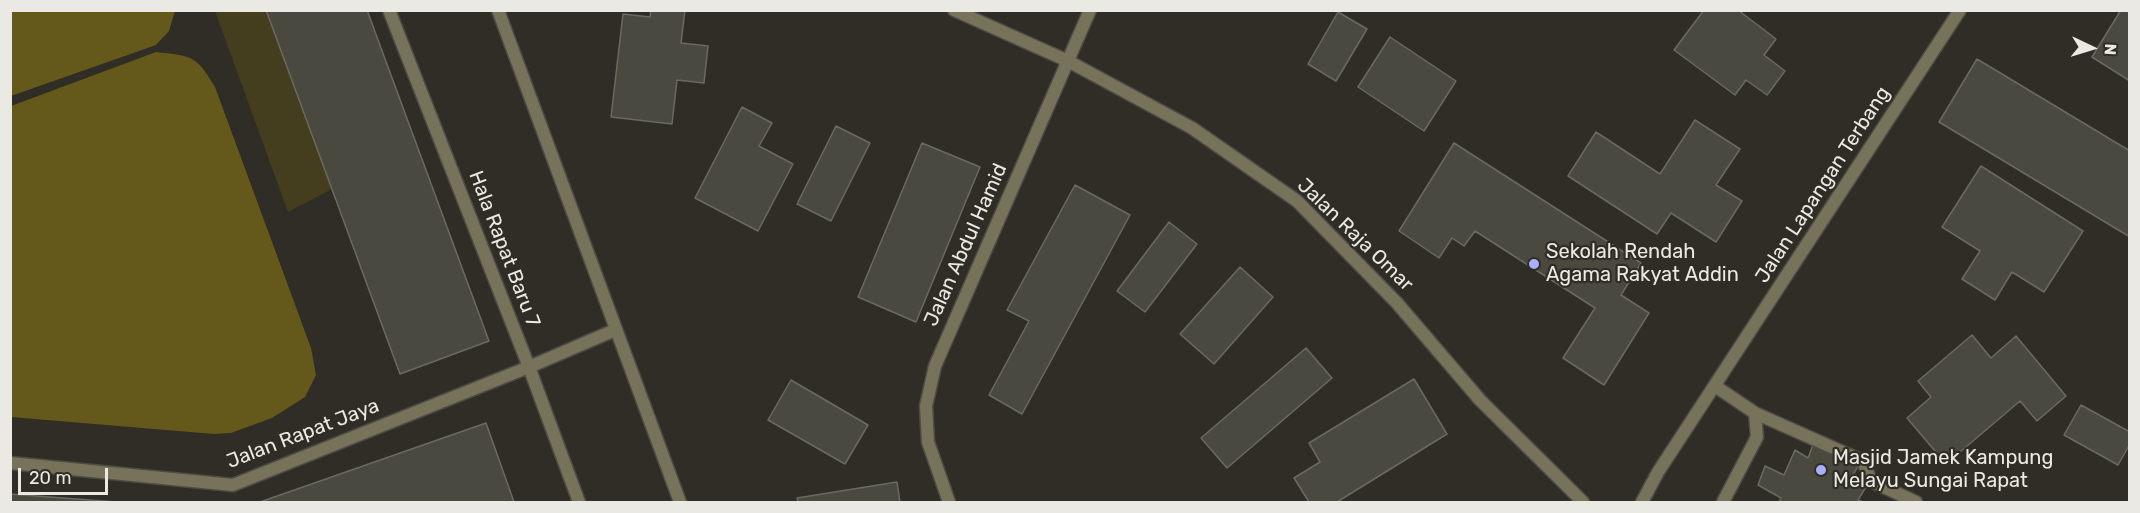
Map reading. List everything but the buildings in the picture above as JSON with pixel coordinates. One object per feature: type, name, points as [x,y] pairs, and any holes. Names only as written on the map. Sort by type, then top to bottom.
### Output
[{"type":"street","name":"Hala Rapat Baru 7","points":[[389,10],[529,367],[579,502]]},
{"type":"street","points":[[498,10],[680,502]]},
{"type":"street","name":"Jalan Raja Omar","points":[[954,10],[1068,61],[1192,128],[1297,201],[1397,303],[1480,400],[1583,502]]},
{"type":"street","name":"Jalan Abdul Hamid","points":[[949,502],[928,442],[926,406],[935,366],[1090,10]]},
{"type":"street","name":"Jalan Lapangan Terbang","points":[[1642,502],[1658,472],[1960,10]]},
{"type":"street","name":"Jalan Rapat Jaya","points":[[10,462],[232,485],[529,367],[615,330]]},
{"type":"street","points":[[1714,386],[1755,413],[1863,461],[1871,481],[1916,502]]},
{"type":"street","points":[[1723,502],[1757,437],[1755,413]]},
{"type":"shaded area","points":[[10,11],[175,11],[169,31],[156,45],[11,96]]},
{"type":"shaded area","points":[[215,11],[348,11],[403,152],[288,212]]},
{"type":"shaded area","points":[[156,52],[192,59],[203,69],[215,87],[311,348],[316,375],[305,397],[272,418],[231,433],[214,434],[11,417],[11,106]]},
{"type":"place","name":"Sekolah Rendah Agama Rakyat Addin","points":[[1534,264]]},
{"type":"place","name":"Masjid Jamek Kampung Melayu Sungai Rapat","points":[[1821,470]]}]
